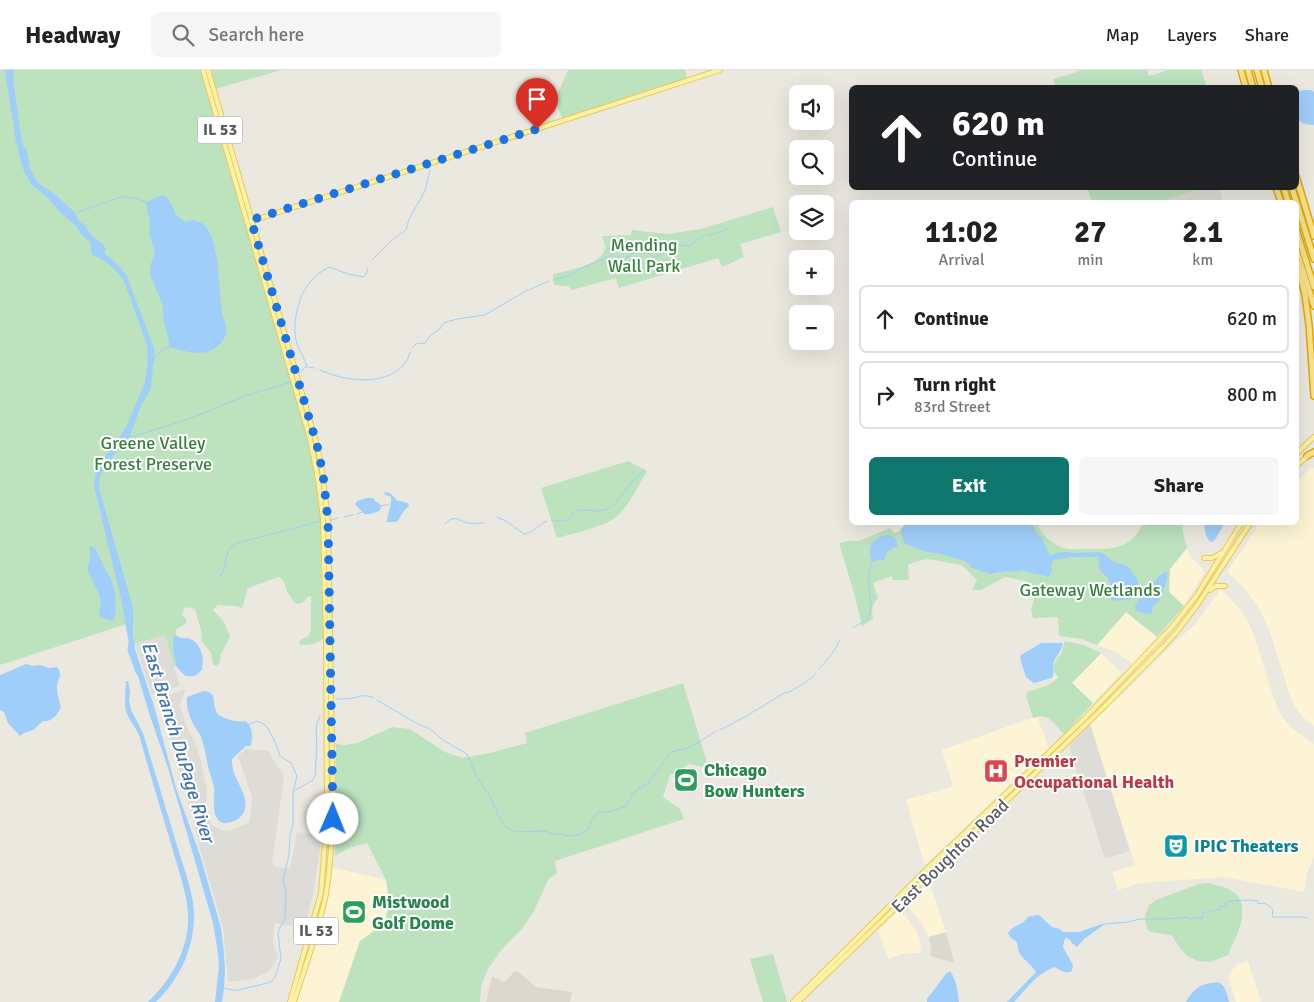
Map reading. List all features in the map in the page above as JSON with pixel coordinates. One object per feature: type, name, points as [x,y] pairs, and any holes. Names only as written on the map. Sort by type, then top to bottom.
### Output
[{"type":"highway","points":[[1241,70],[1245,85]]},
{"type":"highway","points":[[1248,70],[1252,85]]},
{"type":"highway","points":[[1257,70],[1261,85]]},
{"type":"highway","points":[[1264,70],[1268,85]]},
{"type":"highway","points":[[1299,186],[1314,236]]},
{"type":"highway","points":[[1299,211],[1314,260]]},
{"type":"highway","points":[[1299,239],[1314,287]]},
{"type":"highway","points":[[1299,258],[1314,306]]},
{"type":"highway","points":[[1299,271],[1308,316],[1314,396]]},
{"type":"highway","points":[[1307,456],[1314,451]]},
{"type":"main road","name":"IL 53","points":[[203,70],[317,445],[323,474],[328,521],[332,832],[326,894],[294,1002]]},
{"type":"main road","name":"IL 53","points":[[208,70],[307,428],[315,462],[322,509],[327,817],[321,893],[290,1002]]},
{"type":"main road","points":[[249,221],[720,70]]},
{"type":"main road","points":[[1299,451],[1314,437]]},
{"type":"main road","points":[[1299,463],[1307,456]]},
{"type":"main road","name":"East Boughton Road","points":[[793,1002],[1134,668],[1185,611],[1208,578],[1240,525]]},
{"type":"main road","name":"East Boughton Road","points":[[798,1002],[1108,704],[1176,633],[1206,593],[1249,525]]},
{"type":"main road","points":[[1204,558],[1212,558],[1224,552]]},
{"type":"main road","points":[[1206,593],[1216,586],[1225,586]]},
{"type":"shaded area","points":[[1198,190],[1220,190],[1222,200],[1164,200]]},
{"type":"shaded area","points":[[1312,467],[1314,469],[1314,726],[1298,711],[1291,699],[1269,629],[1259,608],[1243,587],[1229,574],[1228,570],[1258,525],[1299,525],[1299,479]]},
{"type":"shaded area","points":[[1187,548],[1189,554],[1203,569],[1204,574],[1184,606],[1169,592],[1170,569]]},
{"type":"shaded area","points":[[1222,590],[1246,618],[1253,633],[1278,709],[1294,730],[1314,744],[1314,856],[1307,874],[1304,892],[1224,877],[1140,883],[1118,890],[1112,872],[1135,865],[1090,724],[1195,625],[1219,591]]},
{"type":"shaded area","points":[[1126,612],[1157,637],[1133,664],[1114,651],[1097,645]]},
{"type":"shaded area","points":[[165,635],[180,686],[152,695],[135,644]]},
{"type":"shaded area","points":[[1101,653],[1122,673],[1093,703],[1072,683]]},
{"type":"shaded area","points":[[186,689],[180,705],[186,725],[199,754],[207,789],[206,806],[208,817],[212,825],[224,831],[249,823],[252,797],[238,756],[246,749],[268,751],[284,776],[272,863],[276,867],[290,869],[297,832],[322,836],[313,894],[305,928],[275,923],[273,942],[278,957],[270,971],[253,979],[228,982],[223,927],[158,698]]},
{"type":"shaded area","points":[[1037,716],[1049,749],[926,864],[924,863],[906,800],[953,786],[942,750]]},
{"type":"shaded area","points":[[1090,724],[1130,851],[1105,859],[1069,746]]},
{"type":"shaded area","points":[[330,867],[386,880],[389,900],[386,923],[360,941],[339,1002],[297,1002],[313,946]]},
{"type":"shaded area","points":[[929,881],[946,932],[929,937],[918,919],[905,904]]},
{"type":"shaded area","points":[[899,910],[917,932],[921,943],[920,953],[902,954],[888,959],[878,930]]},
{"type":"shaded area","points":[[946,932],[954,961],[952,962],[930,956],[929,937]]},
{"type":"shaded area","points":[[1248,961],[1261,1002],[1236,1002],[1228,976],[1237,964]]},
{"type":"shaded area","points":[[515,971],[536,987],[572,992],[570,1002],[486,1002],[492,976],[504,982]]},
{"type":"green space","name":"Greene Valley Forest Preserve","points":[[0,70],[202,70],[303,423],[317,481],[323,560],[321,561],[323,639],[321,641],[300,645],[299,641],[308,636],[311,630],[311,596],[299,604],[294,602],[284,582],[279,577],[248,588],[242,608],[218,605],[213,610],[224,622],[230,637],[221,654],[219,664],[215,666],[211,653],[201,640],[202,634],[195,609],[189,607],[184,609],[182,615],[186,619],[186,623],[176,630],[176,635],[173,638],[176,666],[174,666],[165,635],[134,644],[133,622],[0,665]]},
{"type":"green space","points":[[211,70],[282,70],[215,89]]},
{"type":"green space","points":[[568,70],[685,70],[687,78],[562,118],[555,100]]},
{"type":"green space","points":[[1083,70],[1147,70],[1149,76],[1168,70],[1201,70],[1206,85],[1055,85],[1053,79]]},
{"type":"green space","points":[[1088,190],[1198,190],[1164,200],[1091,200]]},
{"type":"green space","name":"Mending Wall Park","points":[[773,207],[781,232],[740,244],[744,257],[722,267],[718,258],[619,288],[616,278],[572,290],[568,286],[554,285],[553,274],[583,266],[600,257],[606,248],[602,236],[631,235],[632,230],[668,234],[701,229]]},
{"type":"green space","points":[[628,461],[647,471],[630,501],[621,512],[605,524],[557,538],[541,488]]},
{"type":"green space","name":"Gateway Wetlands","points":[[904,525],[1038,525],[1051,542],[1060,547],[1069,549],[1103,549],[1126,544],[1138,532],[1142,525],[1182,525],[1187,548],[1170,569],[1169,592],[1184,606],[1157,637],[1126,612],[1097,645],[1081,639],[1059,636],[1058,617],[1033,618],[1031,610],[1034,599],[1025,581],[1005,577],[981,590],[972,590],[977,580],[962,565],[928,559],[908,565],[909,580],[893,580],[892,576],[873,583],[878,598],[872,608],[873,619],[862,626],[839,543],[859,541],[890,528],[894,533],[898,532]]},
{"type":"green space","points":[[1065,641],[1084,645],[1101,653],[1072,683],[1093,703],[1064,734],[1051,720],[1043,717],[1033,718],[1026,696],[1027,692],[1047,685],[1058,678],[1054,666],[1061,654]]},
{"type":"green space","points":[[683,683],[709,769],[690,764],[670,775],[663,797],[680,809],[684,819],[555,861],[557,873],[548,880],[534,911],[522,929],[502,949],[488,969],[481,986],[480,1002],[339,1002],[360,941],[385,923],[389,900],[386,880],[367,843],[351,847],[335,856],[336,744],[357,743],[392,727],[410,729],[445,752],[463,758],[527,743],[525,733]]},
{"type":"green space","points":[[1209,883],[1234,892],[1240,900],[1242,908],[1240,927],[1228,955],[1211,962],[1198,961],[1187,956],[1171,935],[1148,930],[1145,916],[1149,905],[1156,900],[1199,884]]},
{"type":"green space","points":[[773,954],[787,1002],[763,1002],[750,959]]},
{"type":"water","points":[[5,70],[14,70],[13,79],[20,130],[23,146],[27,150],[30,169],[38,183],[56,195],[75,213],[80,222],[86,226],[89,233],[104,246],[106,249],[104,253],[126,274],[154,348],[155,359],[151,387],[141,406],[130,436],[113,456],[100,476],[99,488],[133,608],[135,649],[154,706],[176,788],[200,855],[221,928],[225,970],[222,1002],[215,1002],[219,966],[213,923],[168,768],[130,650],[122,603],[94,486],[96,473],[102,460],[120,437],[128,423],[145,382],[148,363],[147,345],[124,281],[110,265],[92,255],[90,242],[47,197],[31,184],[23,169],[16,142]]},
{"type":"water","points":[[1312,90],[1314,92],[1314,125],[1299,120],[1299,91]]},
{"type":"water","points":[[160,196],[166,197],[173,207],[175,214],[185,222],[194,221],[204,225],[213,240],[218,268],[222,315],[226,324],[226,331],[221,343],[208,352],[195,353],[169,347],[163,306],[151,277],[150,266],[155,253],[149,233],[150,225],[146,202]]},
{"type":"water","points":[[385,492],[390,493],[398,500],[408,503],[409,506],[397,521],[387,522],[391,497],[384,494]]},
{"type":"water","points":[[373,498],[380,504],[381,508],[379,511],[364,514],[355,504],[357,501]]},
{"type":"water","points":[[905,525],[1033,525],[1050,555],[1062,552],[1099,552],[1116,563],[1130,568],[1138,580],[1138,588],[1131,599],[1114,601],[1109,597],[1108,592],[1111,588],[1108,579],[1099,569],[1098,556],[1053,560],[1051,565],[1052,571],[1049,577],[1022,570],[990,574],[972,568],[966,561],[922,551],[906,545],[901,532]]},
{"type":"water","points":[[1204,525],[1224,525],[1214,541],[1211,542],[1206,536]]},
{"type":"water","points":[[886,535],[894,538],[898,546],[886,554],[884,560],[872,562],[871,545],[877,539]]},
{"type":"water","points":[[89,546],[95,548],[111,579],[115,593],[116,612],[113,621],[101,617],[99,613],[101,601],[87,568],[90,557]]},
{"type":"water","points":[[1167,571],[1166,582],[1159,601],[1153,606],[1152,613],[1145,614],[1136,610],[1135,606],[1149,587]]},
{"type":"water","points":[[176,635],[180,638],[191,639],[199,646],[203,662],[202,669],[197,675],[185,676],[176,666],[173,638]]},
{"type":"water","points":[[1041,643],[1063,644],[1053,665],[1054,673],[1052,678],[1034,683],[1026,677],[1020,658],[1021,655]]},
{"type":"water","points":[[26,664],[49,668],[57,667],[60,673],[57,688],[61,706],[52,719],[43,721],[33,730],[20,736],[8,723],[4,712],[0,710],[0,675]]},
{"type":"water","points":[[126,681],[128,681],[130,691],[131,710],[143,733],[193,902],[193,930],[187,956],[174,981],[156,1002],[148,1002],[166,981],[180,957],[187,931],[187,903],[140,738],[126,711]]},
{"type":"water","points":[[204,691],[213,695],[217,714],[229,719],[245,721],[252,731],[251,745],[246,746],[232,759],[234,774],[245,799],[245,810],[238,819],[227,823],[219,821],[216,817],[214,787],[201,737],[188,709],[187,698]]},
{"type":"water","points":[[1039,915],[1052,927],[1063,932],[1079,932],[1105,924],[1084,939],[1077,947],[1069,939],[1065,938],[1063,947],[1073,965],[1072,971],[1065,972],[1055,967],[1043,973],[1032,982],[1014,1002],[1007,1002],[1036,972],[1021,955],[1017,942],[1008,933],[1028,917]]},
{"type":"water","points":[[950,971],[955,982],[959,1002],[927,1002],[927,999]]},
{"type":"water","points":[[1218,982],[1221,983],[1227,993],[1229,1002],[1186,1002],[1199,987]]},
{"type":"waterway","points":[[372,260],[391,241],[406,230],[409,219],[425,191],[430,170]]},
{"type":"waterway","points":[[73,214],[121,197],[135,198],[146,202]]},
{"type":"waterway","points":[[707,235],[727,229]]},
{"type":"waterway","points":[[617,256],[624,263],[625,258],[636,252],[644,251],[655,257],[671,242],[675,241],[680,245],[689,246],[702,237]]},
{"type":"waterway","points":[[553,280],[572,275],[578,270],[614,254]]},
{"type":"waterway","points":[[303,293],[314,278],[329,267],[363,277],[368,268]]},
{"type":"waterway","points":[[412,348],[416,344],[425,343],[446,322],[485,315],[524,292],[549,281]]},
{"type":"waterway","points":[[302,295],[296,313],[295,331],[297,344],[307,367]]},
{"type":"waterway","points":[[155,357],[169,347]]},
{"type":"waterway","points":[[320,370],[353,379],[377,379],[388,376],[398,370],[406,362],[410,352]]},
{"type":"waterway","points":[[300,373],[306,367]]},
{"type":"waterway","points":[[308,367],[314,368]]},
{"type":"waterway","points":[[130,436],[132,437],[189,419],[245,396],[291,382]]},
{"type":"waterway","points":[[552,520],[565,521],[577,511],[601,511],[607,509],[616,503],[643,469]]},
{"type":"waterway","points":[[380,506],[389,505]]},
{"type":"waterway","points":[[357,514],[362,512]]},
{"type":"waterway","points":[[344,517],[353,515]]},
{"type":"waterway","points":[[497,517],[524,534],[531,532],[547,521]]},
{"type":"waterway","points":[[331,520],[338,518]]},
{"type":"waterway","points":[[445,524],[454,518],[467,523],[484,523]]},
{"type":"waterway","points":[[220,576],[224,569],[228,552],[234,544],[321,521]]},
{"type":"waterway","points":[[853,628],[867,619],[869,615],[871,606],[869,572],[872,562]]},
{"type":"waterway","points":[[819,669],[840,640]]},
{"type":"waterway","name":"East Branch DuPage River","points":[[131,644],[130,650],[138,672]]},
{"type":"waterway","points":[[720,730],[799,686],[816,673]]},
{"type":"waterway","points":[[336,699],[364,696],[374,698]]},
{"type":"waterway","points":[[377,700],[430,729],[443,740],[467,754],[500,819],[505,826],[516,832],[544,831],[569,836],[581,834],[589,829],[592,819],[598,812],[610,812],[626,806],[633,793],[649,782],[671,752],[691,747],[716,731]]},
{"type":"waterway","points":[[294,791],[313,780],[315,775],[316,734],[320,716]]},
{"type":"waterway","points":[[224,988],[239,990],[271,982],[275,977],[281,959],[278,933],[285,917],[286,891],[283,880],[289,855],[290,835],[293,824],[293,792],[297,776],[291,763],[280,756],[267,727],[257,721],[249,724]]},
{"type":"waterway","points":[[1105,924],[1140,919],[1185,917],[1202,919],[1204,912],[1220,909],[1220,906],[1224,907],[1228,901],[1249,900],[1258,901],[1258,904],[1264,903],[1269,906],[1273,910],[1272,916],[1274,917],[1307,918]]},
{"type":"place","name":"Premier Occupational Health","points":[[996,771]]},
{"type":"place","name":"Chicago Bow Hunters","points":[[686,780]]},
{"type":"place","name":"IPIC Theaters","points":[[1176,846]]},
{"type":"place","name":"Mistwood Golf Dome","points":[[354,912]]},
{"type":"route","points":[[333,819],[328,521],[323,474],[317,445],[251,220],[537,129]]}]
